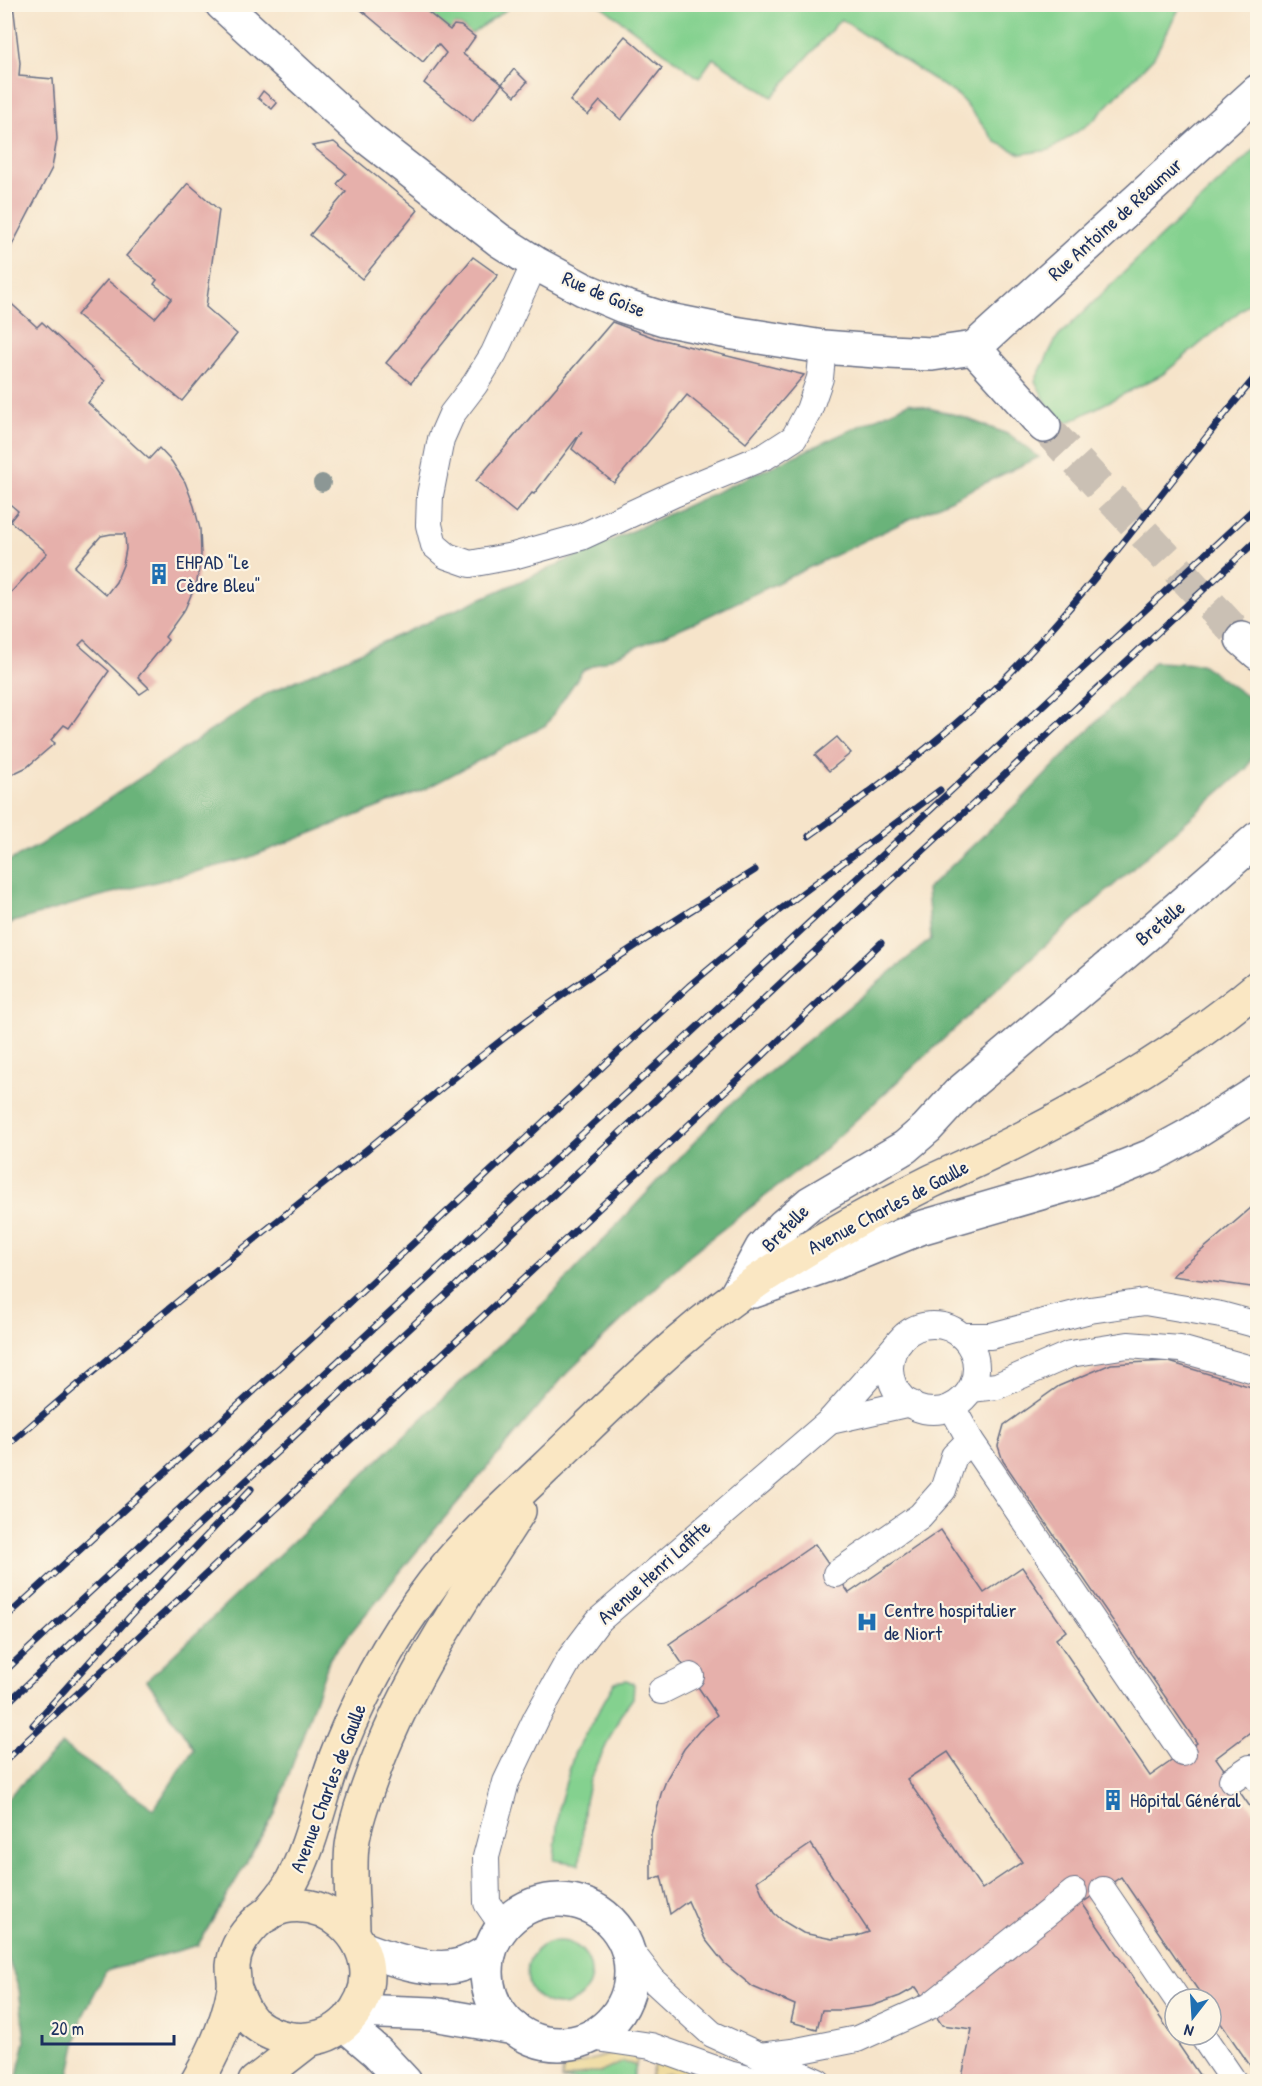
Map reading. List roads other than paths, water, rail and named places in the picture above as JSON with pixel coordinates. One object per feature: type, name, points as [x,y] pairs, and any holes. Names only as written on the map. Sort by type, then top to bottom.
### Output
[{"type":"main road","name":"Avenue Charles de Gaulle","points":[[267,1915],[291,1883],[309,1840],[338,1750],[358,1706],[410,1615],[450,1563],[481,1528],[671,1347],[782,1264],[928,1183],[1018,1141],[1095,1100],[1171,1053],[1221,1018],[1257,987]]},
{"type":"main road","name":"Avenue Charles de Gaulle","points":[[358,1940],[352,1846],[361,1806],[377,1761],[401,1707],[455,1611],[546,1467]]},
{"type":"main road","points":[[197,2082],[225,2023],[234,1986],[233,1965],[239,1946],[250,1928],[267,1915],[285,1908],[304,1906],[323,1910],[340,1919],[358,1940],[367,1969],[365,1991],[350,2017],[327,2034],[309,2040],[255,2082]]},
{"type":"main road","points":[[234,1986],[241,2005],[253,2021],[270,2033],[288,2039],[309,2040]]},
{"type":"street","name":"Rue de Goise","points":[[222,4],[369,139],[499,240],[583,289],[623,306],[664,319],[823,347],[932,354],[974,348]]},
{"type":"street","name":"Rue Antoine de Réaumur","points":[[974,348],[1257,92]]},
{"type":"street","points":[[974,348],[1044,426]]},
{"type":"street","name":"Bretelle","points":[[735,1298],[762,1248],[784,1225],[810,1203],[905,1147],[927,1128],[959,1093],[1257,838]]},
{"type":"street","name":"Bretelle","points":[[735,1298],[839,1261],[920,1228],[1117,1169],[1150,1156],[1193,1133],[1257,1092]]},
{"type":"street","points":[[358,1940],[394,1960],[435,1967],[458,1966],[496,1938],[518,1912],[537,1903],[557,1900],[577,1902],[597,1911],[614,1925],[625,1944],[630,1966],[629,1987],[621,2008],[608,2025],[590,2037],[571,2043],[550,2044],[531,2039],[514,2028],[499,2012],[489,1993],[486,1971],[496,1938]]},
{"type":"street","points":[[350,2017],[433,2014],[514,2028]]},
{"type":"street","points":[[350,2017],[377,2052],[405,2082]]},
{"type":"lane","points":[[535,263],[494,353],[475,384],[452,414],[441,439],[430,495],[429,525],[434,546],[447,556],[470,564],[513,556],[580,537],[674,494],[766,456],[794,438],[809,410],[820,378],[823,347]]},
{"type":"lane","points":[[962,1336],[991,1336],[1090,1310],[1146,1302],[1221,1315],[1257,1325]]},
{"type":"lane","points":[[937,1325],[962,1336],[971,1347],[976,1361],[976,1375],[971,1389],[963,1400],[937,1411],[923,1410],[899,1394],[893,1385],[891,1360],[892,1353],[900,1341],[916,1329],[937,1325]]},
{"type":"lane","name":"Avenue Henri Lafitte","points":[[496,1938],[487,1903],[486,1857],[506,1782],[537,1717],[570,1658],[597,1621],[830,1421],[900,1341]]},
{"type":"lane","points":[[971,1389],[997,1386],[1070,1354],[1128,1345],[1180,1349],[1257,1371]]},
{"type":"lane","name":"Avenue Henri Lafitte","points":[[830,1421],[910,1403]]},
{"type":"lane","points":[[951,1407],[970,1440],[1183,1753]]},
{"type":"lane","points":[[836,1574],[920,1516],[943,1490],[954,1456],[970,1440]]},
{"type":"lane","points":[[661,1691],[691,1676]]},
{"type":"lane","points":[[1232,1780],[1250,1768],[1257,1779]]},
{"type":"lane","points":[[1103,1890],[1170,1987]]},
{"type":"lane","points":[[760,2056],[857,2039],[930,2006],[1074,1892]]},
{"type":"lane","points":[[625,1944],[653,1980],[712,2034],[818,2082]]},
{"type":"lane","points":[[590,2037],[651,2046],[729,2074],[760,2082]]},
{"type":"lane","points":[[1210,2047],[1234,2082]]},
{"type":"tunnel","points":[[1044,426],[1242,639]]},
{"type":"railway","points":[[809,836],[941,736],[1014,669],[1078,598],[1258,374]]},
{"type":"railway","points":[[4,1672],[1258,505]]},
{"type":"railway","points":[[4,1706],[1258,539]]},
{"type":"railway","points":[[4,1619],[312,1338],[689,986],[777,912],[940,790]]},
{"type":"railway","points":[[4,1449],[183,1297],[498,1043],[596,972],[755,870]]},
{"type":"railway","points":[[4,1762],[753,1065],[881,943]]},
{"type":"railway","points":[[33,1725],[135,1611],[251,1489]]},
{"type":"place","name":"EHPAD \"Le Cèdre Bleu\"","points":[[159,574]]},
{"type":"place","name":"Centre hospitalier de Niort","points":[[867,1622]]},
{"type":"place","name":"Hôpital Général","points":[[1113,1800]]}]
